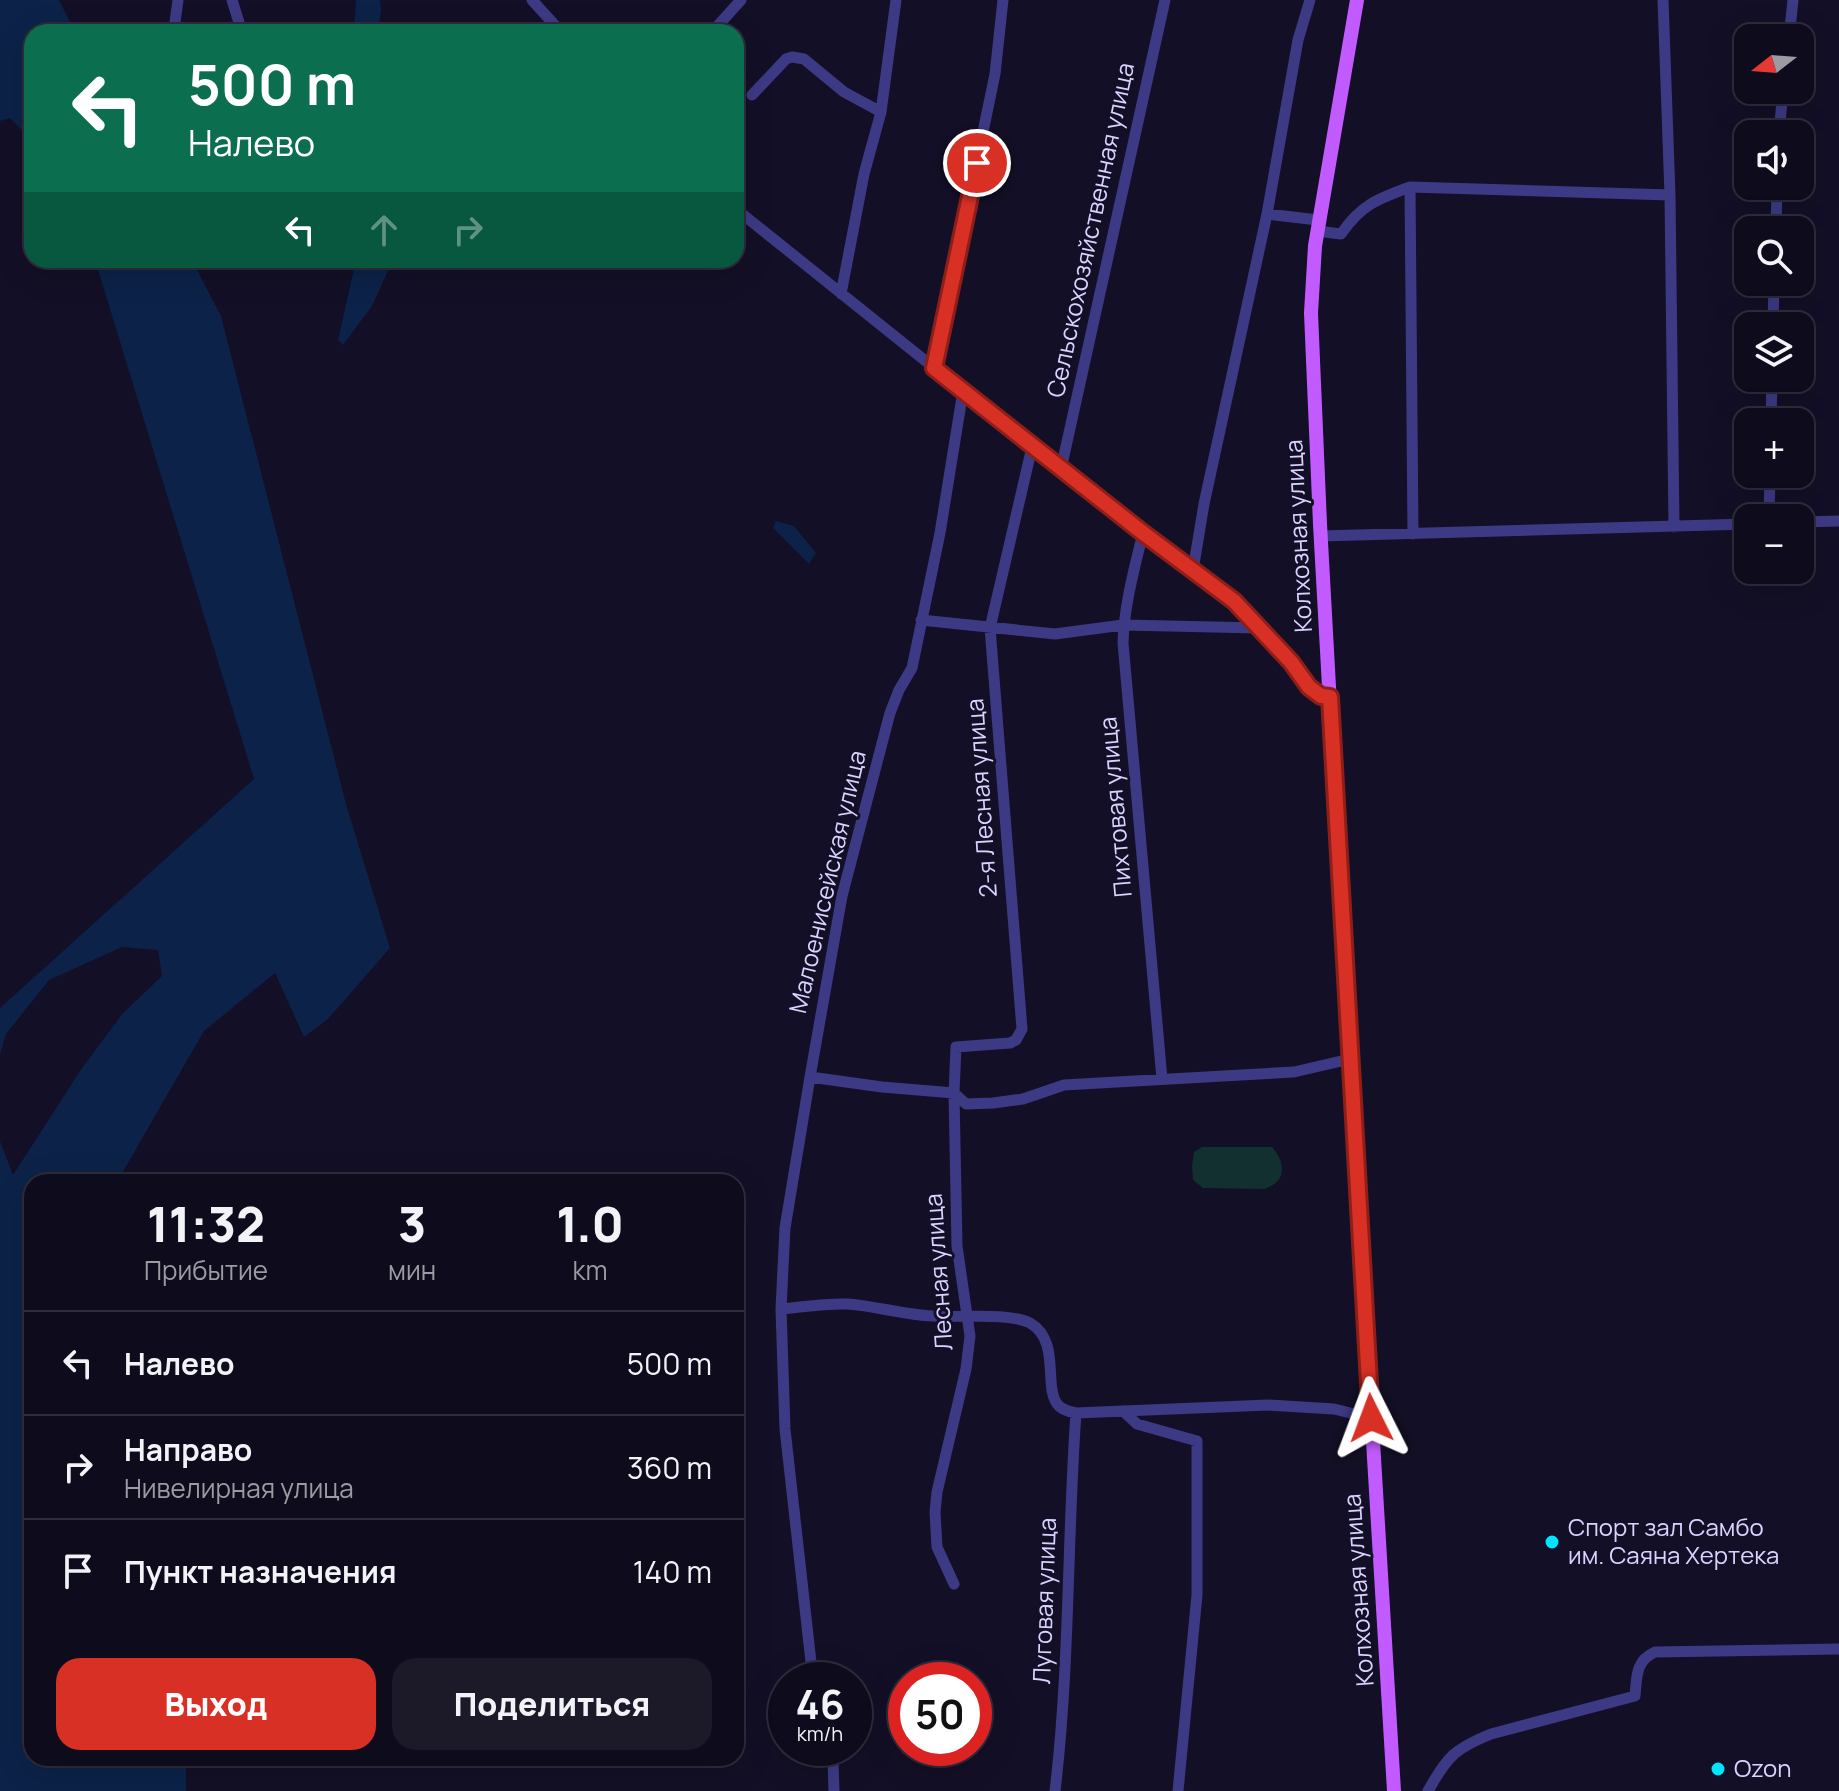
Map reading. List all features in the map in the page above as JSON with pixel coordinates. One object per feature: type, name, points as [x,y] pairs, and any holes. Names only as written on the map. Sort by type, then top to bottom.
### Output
[{"type":"main road","name":"Колхозная улица","points":[[1357,0],[1318,226],[1311,313],[1350,1059],[1394,1791]]},
{"type":"street","points":[[175,22],[178,0]]},
{"type":"street","points":[[232,0],[240,24]]},
{"type":"street","points":[[532,0],[554,24]]},
{"type":"street","points":[[719,24],[741,0]]},
{"type":"street","points":[[841,294],[864,174],[881,112],[896,0]]},
{"type":"street","points":[[934,368],[995,74],[1003,0]]},
{"type":"street","name":"Сельскохозяйственная улица","points":[[1061,469],[1165,0]]},
{"type":"street","points":[[1193,570],[1204,504],[1267,214],[1298,40],[1310,0]]},
{"type":"street","points":[[1663,0],[1670,195],[1674,527]]},
{"type":"street","points":[[1790,24],[1793,0]]},
{"type":"street","points":[[752,95],[786,59],[798,57],[844,92],[881,112]]},
{"type":"street","points":[[1267,214],[1341,234],[1354,215],[1379,198],[1410,187],[1670,195]]},
{"type":"street","points":[[1410,187],[1413,534]]},
{"type":"street","points":[[744,215],[1032,447],[1234,601],[1291,662],[1309,687],[1321,696],[1330,697]]},
{"type":"street","name":"Малоенисейская улица","points":[[811,1662],[785,1429],[781,1309],[785,1228],[842,896],[890,713],[912,668],[940,533],[963,391]]},
{"type":"street","name":"2-я Лесная улица","points":[[954,1093],[956,1047],[1010,1043],[1016,1040],[1022,1029],[990,628],[1032,447]]},
{"type":"street","points":[[1814,522],[1839,521]]},
{"type":"street","points":[[1321,536],[1734,525]]},
{"type":"street","name":"Пихтовая улица","points":[[1143,533],[1127,599],[1123,643],[1162,1079]]},
{"type":"street","points":[[921,620],[1055,634],[1123,625],[1259,628]]},
{"type":"street","points":[[810,1077],[954,1093],[966,1104],[1023,1099],[1064,1085],[1294,1072],[1350,1059]]},
{"type":"street","name":"Лесная улица","points":[[954,1093],[957,1246],[970,1336],[966,1369],[935,1512],[937,1547],[954,1584]]},
{"type":"street","points":[[781,1309],[847,1304],[930,1316],[968,1315],[1030,1323],[1044,1338],[1048,1349],[1054,1397],[1059,1406],[1076,1413],[1268,1405],[1334,1409],[1371,1418]]},
{"type":"street","points":[[1123,1411],[1137,1424],[1197,1441],[1197,1595],[1178,1791]]},
{"type":"street","name":"Луговая улица","points":[[1055,1791],[1061,1742],[1076,1413]]},
{"type":"street","points":[[1428,1791],[1443,1763],[1473,1741],[1635,1696],[1639,1665],[1645,1656],[1655,1652],[1839,1649]]},
{"type":"street","points":[[833,1766],[834,1791]]},
{"type":"green space","points":[[1202,1147],[1272,1147],[1282,1165],[1280,1177],[1264,1189],[1203,1188],[1193,1180],[1192,1166],[1194,1152]]},
{"type":"water","points":[[0,0],[59,0],[71,24],[24,24],[24,132],[10,118],[0,121]]},
{"type":"water","points":[[356,0],[380,0],[379,24],[354,24]]},
{"type":"water","points":[[97,268],[196,268],[221,316],[346,804],[390,948],[328,1019],[304,1037],[275,973],[204,1031],[122,1174],[24,1174],[24,1766],[186,1766],[186,1791],[0,1791],[0,1141],[13,1175],[82,1068],[123,1013],[162,976],[158,950],[122,947],[49,980],[6,1034],[0,1055],[0,1008],[254,779]]},
{"type":"water","points":[[354,268],[389,268],[372,306],[343,345],[338,340]]},
{"type":"water","points":[[776,521],[794,526],[816,553],[809,564],[773,528]]},
{"type":"place","name":"Спорт зал Самбо им. Саяна Хертека","points":[[1552,1542]]},
{"type":"place","name":"Ozon","points":[[1718,1769]]},
{"type":"route","points":[[977,163],[934,368],[1234,601],[1291,662],[1309,687],[1321,696],[1330,697],[1371,1418]]}]
